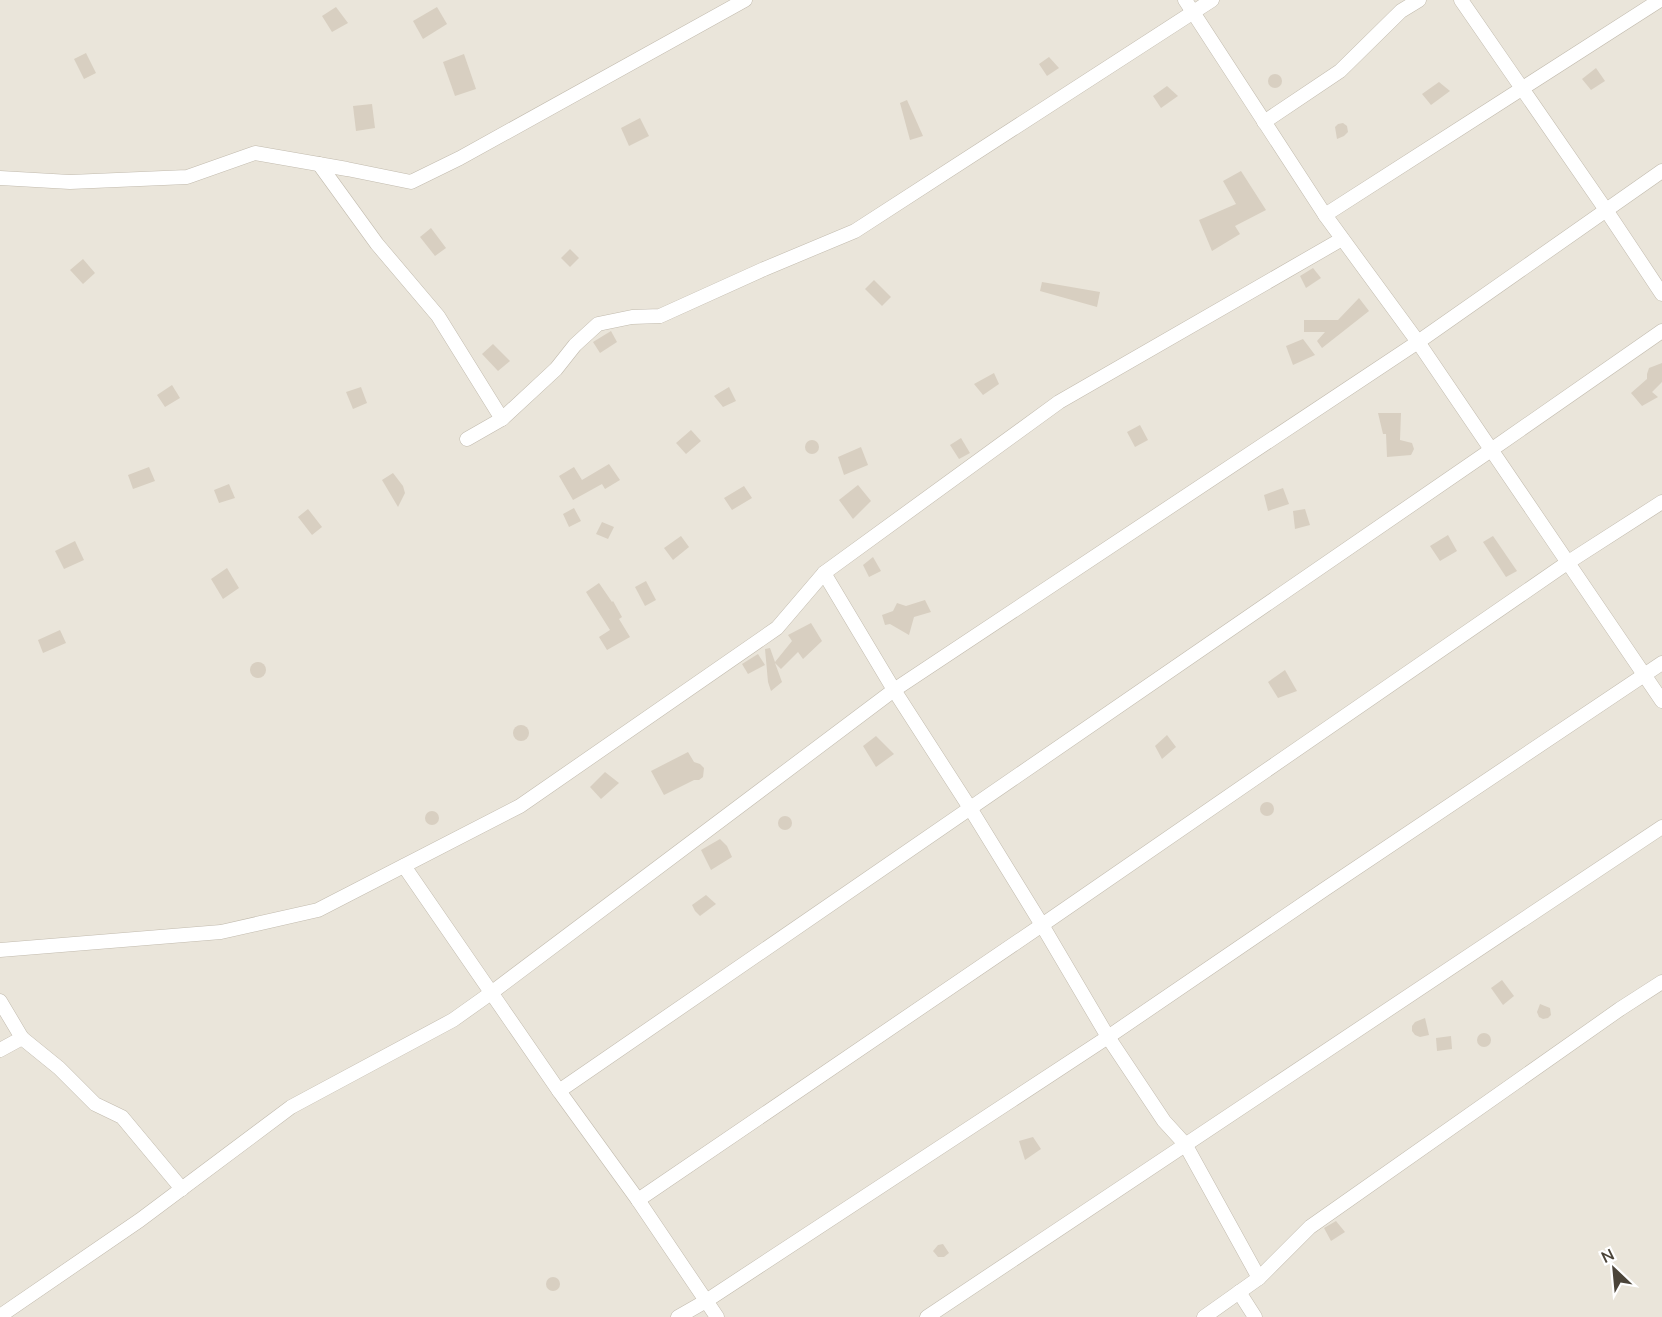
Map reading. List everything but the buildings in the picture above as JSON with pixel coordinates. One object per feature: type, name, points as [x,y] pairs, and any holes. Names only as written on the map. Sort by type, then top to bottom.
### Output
[{"type":"street","points":[[0,178],[70,182],[187,177],[255,153],[411,182],[460,158],[745,0]]},
{"type":"street","points":[[1185,0],[1325,215],[1418,342],[1662,701]]},
{"type":"street","points":[[467,439],[502,419],[556,369],[574,345],[598,324],[632,317],[660,316],[855,231],[1212,0]]},
{"type":"street","points":[[1264,122],[1340,71],[1401,11],[1419,0]]},
{"type":"street","points":[[1461,0],[1662,294]]},
{"type":"street","points":[[1325,215],[1660,0]]},
{"type":"street","points":[[319,164],[377,244],[438,316],[502,419]]},
{"type":"street","points":[[0,1316],[140,1220],[291,1107],[453,1020],[894,690],[1418,342],[1662,171]]},
{"type":"street","points":[[0,950],[220,933],[318,910],[520,806],[777,628],[824,573],[1059,402],[1342,239]]},
{"type":"street","points":[[559,1091],[1662,331]]},
{"type":"street","points":[[638,1200],[1042,925],[1567,562],[1662,502]]},
{"type":"street","points":[[824,573],[894,690],[1042,925],[1108,1037],[1164,1121],[1185,1144],[1259,1278]]},
{"type":"street","points":[[678,1317],[706,1301],[1108,1037],[1662,663]]},
{"type":"street","points":[[927,1317],[1662,827]]},
{"type":"street","points":[[404,866],[559,1091],[638,1200],[717,1317]]},
{"type":"street","points":[[1204,1317],[1259,1278],[1310,1227],[1620,1009],[1662,982]]},
{"type":"street","points":[[0,1001],[22,1038],[59,1068],[95,1104],[122,1117],[182,1189]]},
{"type":"street","points":[[0,1050],[22,1038]]},
{"type":"street","points":[[1239,1292],[1255,1317]]},
{"type":"shaded area","points":[[0,0],[1662,0],[1662,1317],[0,1317]]}]
